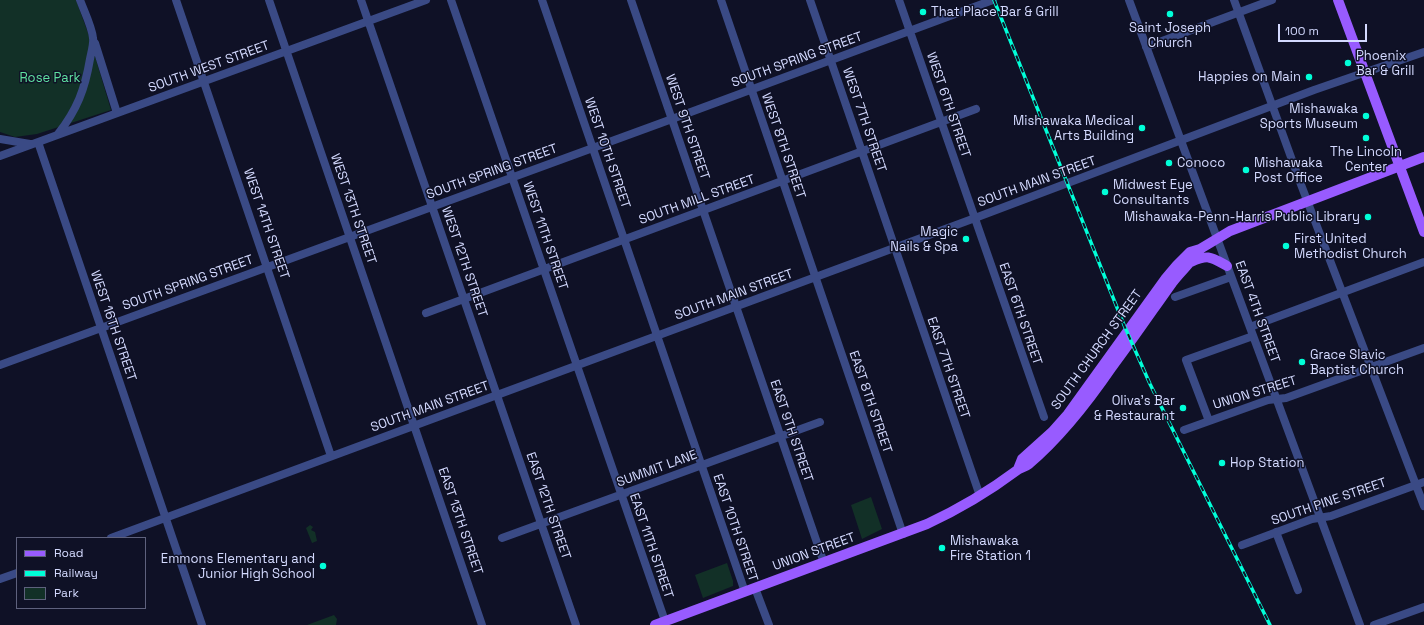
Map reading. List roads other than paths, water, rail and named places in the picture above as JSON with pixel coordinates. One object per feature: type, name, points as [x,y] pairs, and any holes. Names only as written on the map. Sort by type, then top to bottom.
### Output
[{"type":"main road","points":[[1338,0],[1424,232]]},
{"type":"main road","name":"SOUTH CHURCH STREET","points":[[1018,469],[1022,459],[1052,432],[1072,408],[1176,265],[1190,252],[1200,249],[1216,238],[1249,223],[1424,157]]},
{"type":"main road","name":"SOUTH CHURCH STREET","points":[[980,496],[1018,469],[1028,466],[1074,419],[1112,368],[1172,282],[1190,263],[1200,249]]},
{"type":"main road","points":[[1190,263],[1202,257],[1208,256],[1227,266]]},
{"type":"main road","name":"UNION STREET","points":[[660,623],[902,534],[942,517],[980,496]]},
{"type":"street","points":[[80,0],[117,113]]},
{"type":"street","name":"WEST 14TH STREET","points":[[176,0],[331,456]]},
{"type":"street","name":"WEST 13TH STREET","points":[[269,0],[414,426]]},
{"type":"street","name":"WEST 12TH STREET","points":[[361,0],[497,395]]},
{"type":"street","name":"SOUTH WEST STREET","points":[[0,156],[426,0]]},
{"type":"street","name":"WEST 11TH STREET","points":[[451,0],[577,366]]},
{"type":"street","name":"WEST 10TH STREET","points":[[542,0],[656,336]]},
{"type":"street","name":"WEST 9TH STREET","points":[[631,0],[736,306]]},
{"type":"street","name":"WEST 8TH STREET","points":[[721,0],[816,277]]},
{"type":"street","name":"WEST 7TH STREET","points":[[810,0],[894,248]]},
{"type":"street","name":"WEST 6TH STREET","points":[[899,0],[975,218]]},
{"type":"street","name":"SOUTH SPRING STREET","points":[[0,365],[993,0]]},
{"type":"street","name":"EAST 4TH STREET","points":[[1129,0],[1360,625]]},
{"type":"street","points":[[1234,0],[1300,182],[1309,201],[1424,506]]},
{"type":"street","points":[[1146,47],[1272,0]]},
{"type":"street","points":[[57,135],[69,120],[80,100],[86,81],[93,38]]},
{"type":"street","name":"SOUTH MAIN STREET","points":[[114,537],[1273,106],[1424,52]]},
{"type":"street","name":"SOUTH MILL STREET","points":[[426,313],[783,182],[976,109]]},
{"type":"street","points":[[0,142],[35,143]]},
{"type":"street","name":"WEST 16TH STREET","points":[[35,143],[202,625]]},
{"type":"street","name":"EAST 6TH STREET","points":[[975,218],[1044,417]]},
{"type":"street","name":"EAST 7TH STREET","points":[[894,248],[980,496]]},
{"type":"street","points":[[1250,327],[1424,262]]},
{"type":"street","name":"EAST 8TH STREET","points":[[816,277],[902,534]]},
{"type":"street","points":[[1175,298],[1231,277]]},
{"type":"street","name":"EAST 9TH STREET","points":[[736,306],[824,563]]},
{"type":"street","name":"EAST 10TH STREET","points":[[656,336],[745,592]]},
{"type":"street","points":[[1209,421],[1186,360],[1253,336]]},
{"type":"street","name":"UNION STREET","points":[[1184,430],[1268,400],[1286,398],[1424,348]]},
{"type":"street","name":"EAST 11TH STREET","points":[[577,366],[621,495],[660,623]]},
{"type":"street","name":"EAST 12TH STREET","points":[[497,395],[576,625]]},
{"type":"street","name":"SUMMIT LANE","points":[[502,538],[820,422]]},
{"type":"street","name":"EAST 13TH STREET","points":[[414,426],[482,625]]},
{"type":"street","name":"SOUTH PINE STREET","points":[[1242,545],[1311,519],[1331,516],[1424,482]]},
{"type":"street","points":[[1276,532],[1298,590]]},
{"type":"street","points":[[0,579],[16,573]]},
{"type":"street","name":"EAST 10TH STREET","points":[[755,588],[769,625]]},
{"type":"street","points":[[1374,625],[1424,607]]},
{"type":"railway","points":[[994,0],[1124,325],[1150,384],[1270,625]]},
{"type":"place","name":"That Place Bar & Grill","points":[[923,12]]},
{"type":"place","name":"Saint Joseph Church","points":[[1170,14]]},
{"type":"place","name":"Phoenix Bar & Grill","points":[[1348,63]]},
{"type":"place","name":"Happies on Main","points":[[1309,77]]},
{"type":"place","name":"Mishawaka Sports Museum","points":[[1366,116]]},
{"type":"place","name":"Mishawaka Medical Arts Building","points":[[1142,128]]},
{"type":"place","name":"The Lincoln Center","points":[[1366,138]]},
{"type":"place","name":"Conoco","points":[[1169,163]]},
{"type":"place","name":"Mishawaka Post Office","points":[[1246,170]]},
{"type":"place","name":"Midwest Eye Consultants","points":[[1105,192]]},
{"type":"place","name":"Mishawaka-Penn-Harris Public Library","points":[[1368,217]]},
{"type":"place","name":"Magic Nails & Spa","points":[[966,239]]},
{"type":"place","name":"First United Methodist Church","points":[[1286,246]]},
{"type":"place","name":"Grace Slavic Baptist Church","points":[[1302,362]]},
{"type":"place","name":"Oliva's Bar & Restaurant","points":[[1183,408]]},
{"type":"place","name":"Hop Station","points":[[1222,463]]},
{"type":"place","name":"Mishawaka Fire Station 1","points":[[942,548]]},
{"type":"place","name":"Emmons Elementary and Junior High School","points":[[323,566]]},
{"type":"park label","name":"Rose Park","points":[[50,78]]}]
